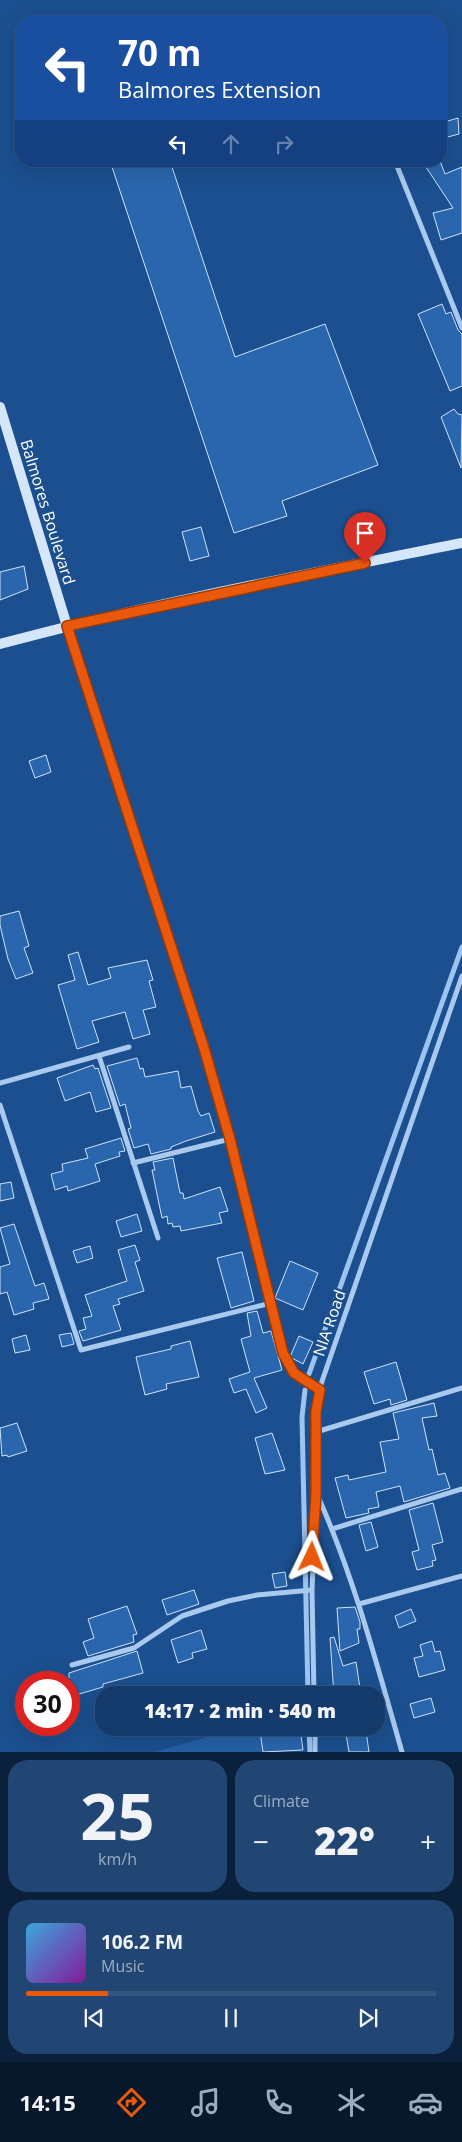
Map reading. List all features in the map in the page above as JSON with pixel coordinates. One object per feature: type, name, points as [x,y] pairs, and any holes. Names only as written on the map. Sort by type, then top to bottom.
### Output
[{"type":"main road","name":"Balmores Boulevard","points":[[0,407],[67,626]]},
{"type":"main road","points":[[0,644],[67,626],[300,575],[462,543]]},
{"type":"street","points":[[397,167],[462,328]]},
{"type":"street","points":[[67,626],[173,948],[230,1139],[287,1364],[294,1373],[320,1390]]},
{"type":"street","name":"NIA Road","points":[[314,1686],[312,1590],[316,1494],[316,1432],[320,1390],[462,976]]},
{"type":"street","points":[[0,1083],[130,1047]]},
{"type":"street","points":[[99,1056],[158,1238]]},
{"type":"street","points":[[0,1105],[81,1350],[271,1303]]},
{"type":"street","points":[[134,1163],[230,1139]]},
{"type":"street","points":[[316,1432],[462,1388]]},
{"type":"street","points":[[332,1529],[462,1489]]},
{"type":"street","points":[[316,1494],[332,1529],[360,1604],[402,1752]]},
{"type":"street","points":[[360,1604],[462,1576]]},
{"type":"street","points":[[72,1665],[134,1648],[182,1616],[218,1604],[257,1595],[312,1590]]},
{"type":"street","points":[[315,1736],[316,1752]]},
{"type":"shaded area","points":[[210,1736],[275,1736],[276,1752],[155,1752]]},
{"type":"building","points":[[458,118],[459,134],[447,137],[447,121]]},
{"type":"building","points":[[112,167],[172,167],[235,357],[325,324],[378,465],[282,501],[287,516],[234,533]]},
{"type":"building","points":[[426,167],[442,167],[445,174],[462,167],[462,233],[441,240],[433,213],[453,208]]},
{"type":"building","points":[[442,304],[446,314],[451,312],[458,330],[462,334],[462,386],[450,391],[418,314]]},
{"type":"building","points":[[454,409],[458,414],[462,415],[461,468],[441,417]]},
{"type":"building","points":[[201,527],[209,556],[190,561],[182,532]]},
{"type":"building","points":[[24,566],[28,589],[0,600],[0,572]]},
{"type":"building","points":[[46,755],[51,772],[35,778],[29,761]]},
{"type":"building","points":[[19,911],[29,946],[24,948],[33,973],[16,979],[8,959],[0,925],[0,916]]},
{"type":"building","points":[[78,952],[88,985],[111,978],[108,968],[147,960],[153,980],[149,981],[156,1007],[143,1010],[150,1034],[133,1039],[125,1012],[92,1021],[99,1042],[77,1049],[58,985],[75,980],[68,955]]},
{"type":"building","points":[[137,1058],[140,1069],[143,1068],[145,1077],[178,1071],[181,1088],[191,1086],[198,1111],[201,1116],[209,1113],[215,1132],[186,1141],[171,1147],[171,1149],[151,1154],[148,1144],[134,1148],[128,1129],[131,1128],[125,1104],[120,1106],[107,1066]]},
{"type":"building","points":[[93,1065],[95,1069],[98,1068],[111,1108],[96,1112],[90,1092],[65,1101],[57,1078]]},
{"type":"building","points":[[121,1138],[125,1151],[119,1152],[120,1156],[95,1164],[100,1181],[68,1191],[67,1186],[55,1190],[51,1174],[63,1171],[62,1164],[88,1158],[85,1149]]},
{"type":"building","points":[[173,1158],[180,1193],[183,1193],[184,1199],[220,1187],[228,1211],[219,1213],[222,1223],[181,1231],[180,1226],[173,1227],[172,1223],[168,1224],[167,1216],[162,1218],[152,1170],[155,1170],[153,1162]]},
{"type":"building","points":[[11,1182],[14,1198],[0,1201],[0,1184]]},
{"type":"building","points":[[137,1214],[142,1231],[121,1237],[116,1221]]},
{"type":"building","points":[[14,1224],[35,1286],[44,1283],[49,1299],[33,1303],[34,1309],[14,1315],[7,1292],[0,1294],[0,1267],[10,1264],[0,1228]]},
{"type":"building","points":[[135,1245],[140,1260],[135,1262],[144,1291],[118,1299],[120,1304],[113,1306],[121,1330],[83,1341],[79,1331],[86,1329],[83,1318],[92,1316],[85,1295],[127,1281],[118,1250]]},
{"type":"building","points":[[90,1246],[93,1258],[77,1263],[73,1251]]},
{"type":"building","points":[[242,1252],[254,1301],[231,1308],[217,1258]]},
{"type":"building","points":[[290,1261],[318,1273],[303,1310],[275,1298]]},
{"type":"building","points":[[257,1311],[263,1333],[271,1331],[282,1370],[254,1378],[267,1408],[256,1413],[246,1389],[234,1393],[229,1379],[250,1372],[241,1339],[251,1336],[247,1313]]},
{"type":"building","points":[[71,1333],[74,1344],[62,1347],[59,1335]]},
{"type":"building","points":[[26,1335],[30,1350],[15,1353],[12,1339]]},
{"type":"building","points":[[299,1336],[313,1342],[303,1364],[290,1357]]},
{"type":"building","points":[[190,1341],[199,1377],[166,1384],[167,1389],[145,1395],[136,1357],[171,1349],[171,1346]]},
{"type":"building","points":[[396,1362],[407,1400],[391,1405],[390,1399],[374,1404],[364,1372]]},
{"type":"building","points":[[434,1403],[437,1416],[422,1418],[429,1450],[432,1449],[438,1475],[445,1473],[450,1488],[404,1502],[400,1486],[376,1492],[379,1507],[368,1509],[369,1513],[346,1518],[335,1478],[348,1475],[349,1480],[386,1472],[380,1442],[399,1439],[393,1413]]},
{"type":"building","points":[[17,1423],[27,1451],[8,1457],[7,1455],[2,1456],[0,1428]]},
{"type":"building","points":[[272,1433],[285,1470],[265,1474],[255,1438]]},
{"type":"building","points":[[433,1503],[443,1542],[432,1545],[436,1560],[432,1561],[433,1566],[417,1570],[412,1552],[419,1550],[409,1510]]},
{"type":"building","points":[[371,1522],[378,1547],[366,1551],[359,1525]]},
{"type":"building","points":[[285,1572],[287,1586],[275,1588],[272,1574]]},
{"type":"building","points":[[194,1590],[199,1604],[167,1615],[162,1600]]},
{"type":"building","points":[[127,1606],[137,1634],[133,1635],[134,1642],[88,1656],[83,1642],[94,1638],[88,1619]]},
{"type":"building","points":[[355,1607],[360,1622],[360,1629],[357,1629],[359,1643],[340,1651],[337,1608]]},
{"type":"building","points":[[411,1609],[416,1621],[399,1628],[395,1616]]},
{"type":"building","points":[[201,1630],[207,1649],[192,1653],[193,1658],[178,1663],[171,1640]]},
{"type":"building","points":[[334,1637],[343,1666],[356,1662],[360,1686],[333,1686],[330,1638]]},
{"type":"building","points":[[432,1641],[435,1652],[440,1651],[445,1670],[419,1677],[414,1658],[423,1656],[420,1645]]},
{"type":"building","points":[[137,1651],[143,1673],[103,1684],[103,1686],[95,1686],[95,1689],[80,1694],[80,1671],[75,1671]]},
{"type":"building","points":[[431,1698],[435,1712],[414,1718],[410,1704]]},
{"type":"building","points":[[261,1736],[301,1736],[303,1750],[263,1752]]},
{"type":"building","points":[[346,1736],[367,1736],[369,1752],[349,1752]]},
{"type":"waterway","points":[[309,1374],[462,947]]},
{"type":"waterway","points":[[305,1390],[302,1417],[308,1686]]},
{"type":"waterway","points":[[309,1736],[310,1752]]},
{"type":"route","points":[[312,1557],[316,1494],[316,1411],[320,1390],[294,1373],[287,1364],[283,1353],[230,1139],[204,1048],[67,626],[300,575],[365,563]]}]
